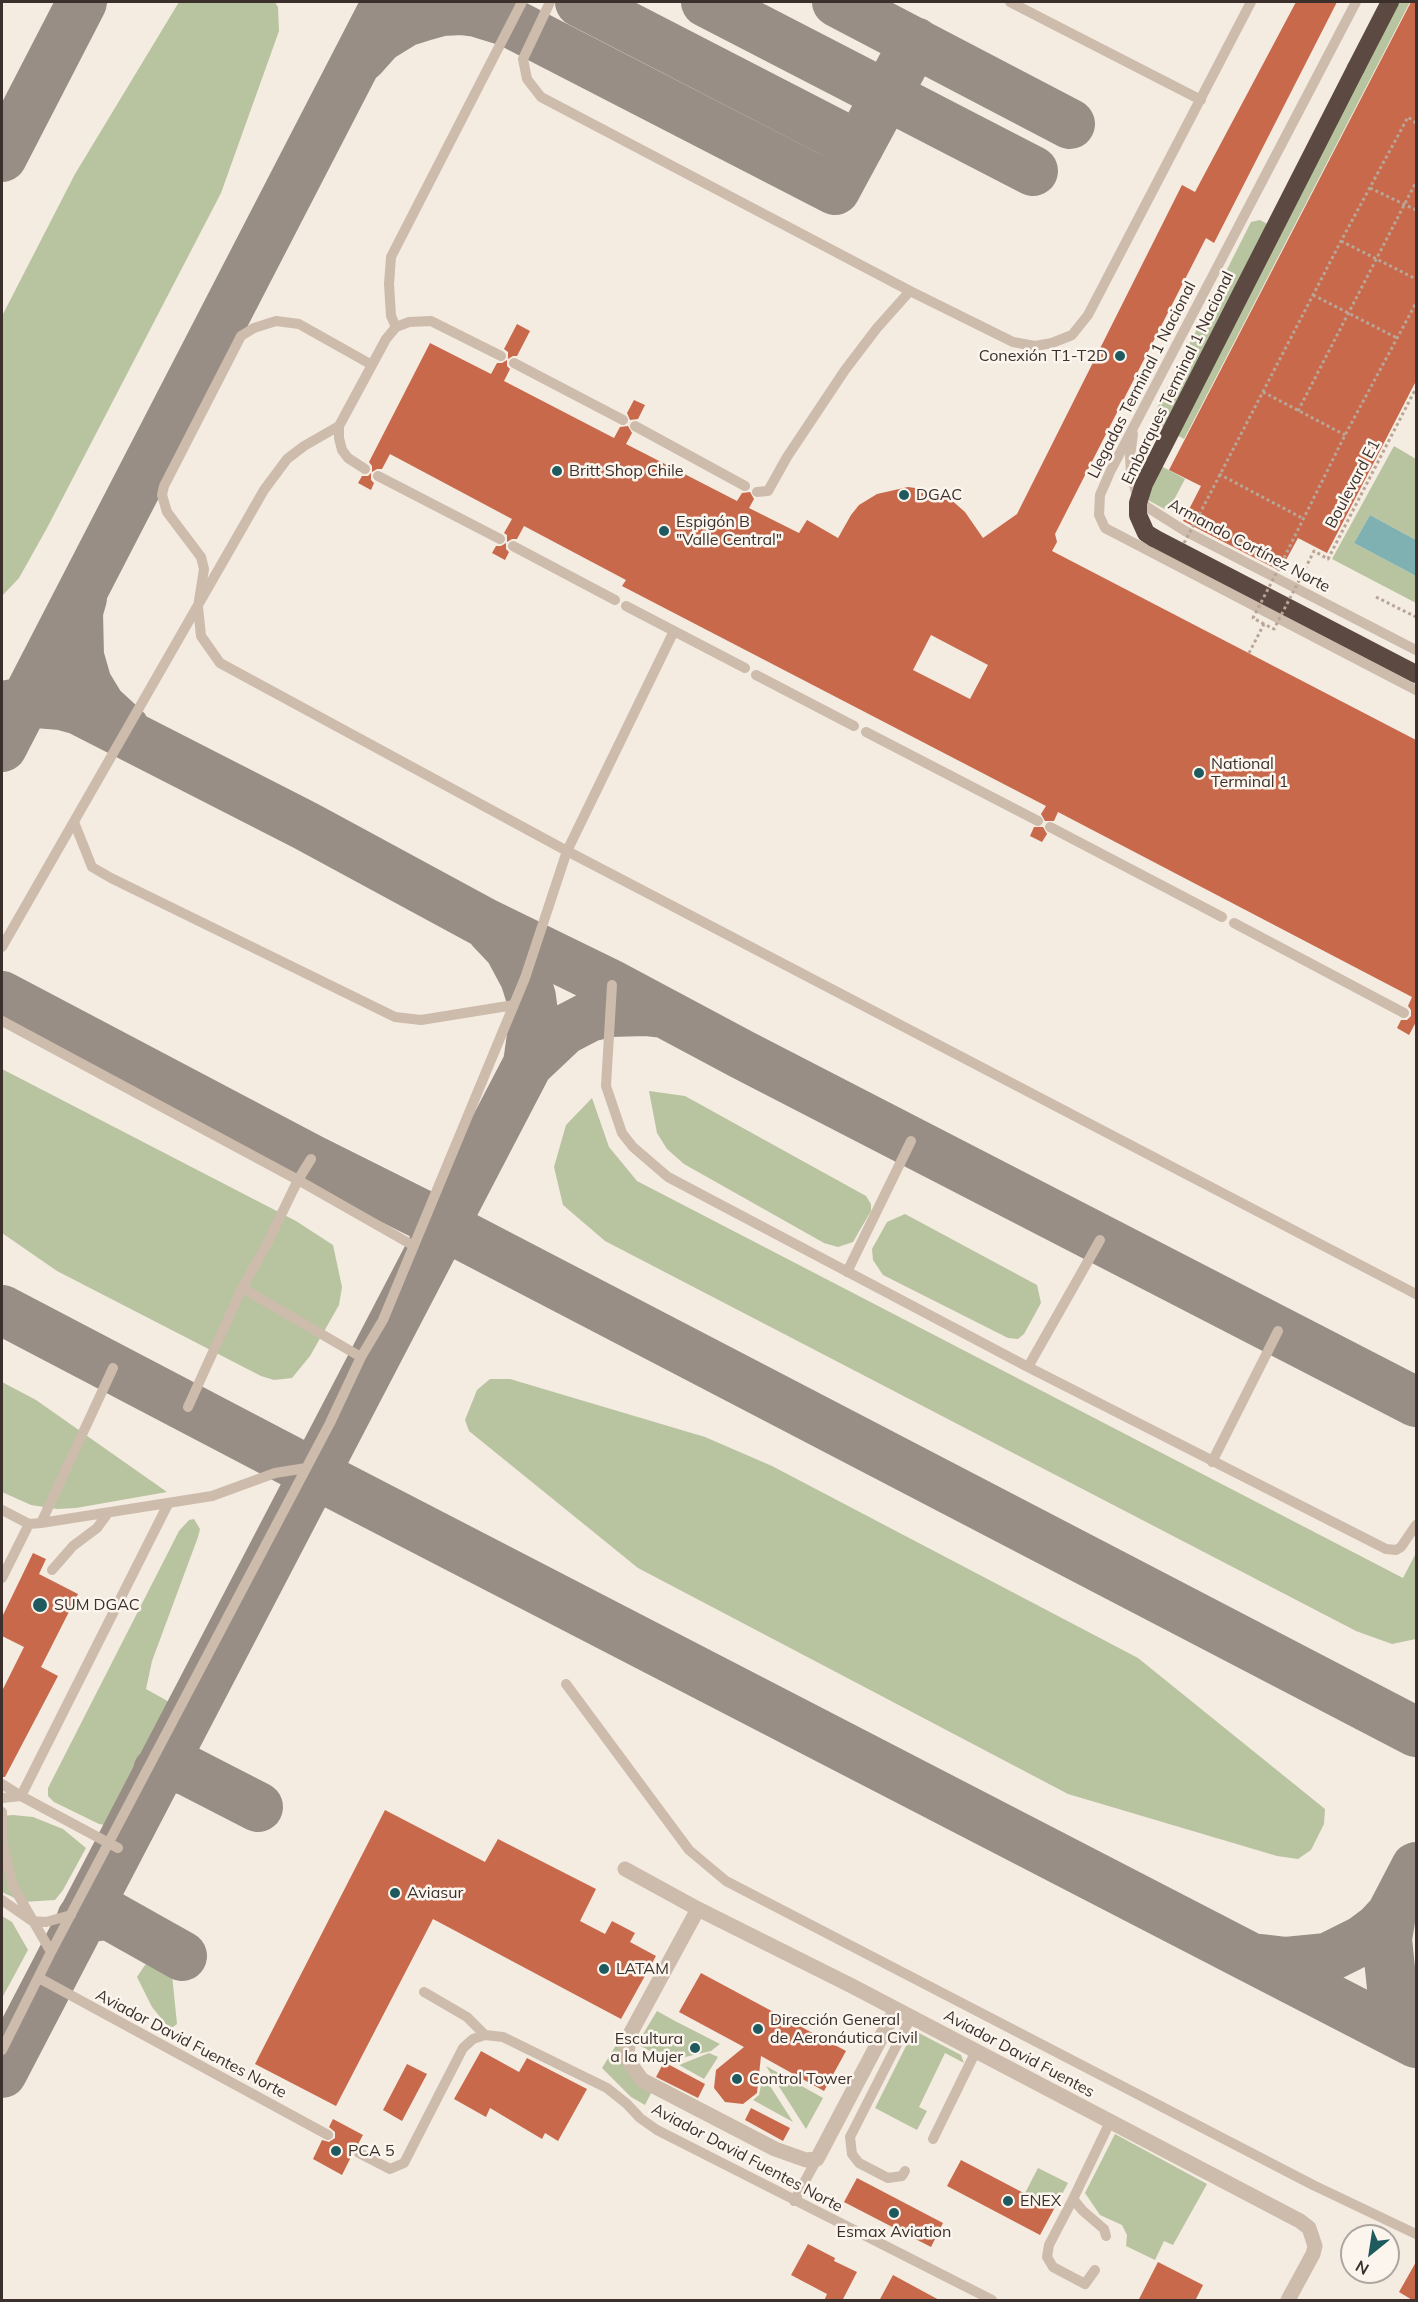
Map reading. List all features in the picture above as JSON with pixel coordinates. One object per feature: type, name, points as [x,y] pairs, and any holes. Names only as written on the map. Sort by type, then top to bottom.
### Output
[{"type":"highway","name":"Embarques Terminal 1 Nacional","points":[[1390,2],[1144,484],[1138,503],[1138,515],[1146,533],[1416,674]]},
{"type":"street","name":"Aviador David Fuentes","points":[[625,1869],[698,1910],[896,2009],[1300,2221],[1309,2228],[1315,2246],[1288,2301]]},
{"type":"street","points":[[698,1910],[629,2036],[627,2055],[642,2080],[651,2086],[776,2149],[796,2158],[817,2159],[896,2009]]},
{"type":"lane","points":[[396,327],[392,316],[389,284],[391,256],[522,2]]},
{"type":"lane","points":[[550,2],[524,59],[527,80],[541,97],[910,291],[1013,342],[1035,346],[1052,343],[1072,335],[1088,315],[1251,2]]},
{"type":"lane","points":[[1010,2],[1201,100]]},
{"type":"lane","name":"Llegadas Terminal 1 Nacional","points":[[1356,2],[1110,472],[1100,495],[1099,514],[1105,528],[1416,690]]},
{"type":"lane","points":[[757,492],[768,491],[787,457],[845,370],[877,328],[910,291]]},
{"type":"lane","points":[[372,365],[299,324],[276,321],[254,328],[241,336],[164,486],[162,495],[167,512],[201,557],[204,569],[198,607],[201,636],[220,663],[567,850],[1416,1294]]},
{"type":"lane","points":[[365,469],[348,458],[342,450],[339,426],[386,339],[396,327],[409,322],[431,321],[501,356]]},
{"type":"lane","points":[[514,363],[623,420]]},
{"type":"lane","name":"Armando Cortínez Norte","points":[[1134,425],[1130,456],[1131,474],[1137,496],[1147,507],[1185,531],[1416,650]]},
{"type":"lane","points":[[2,947],[264,490],[287,459],[304,446],[339,426]]},
{"type":"lane","points":[[635,426],[745,486]]},
{"type":"lane","points":[[378,476],[500,539]]},
{"type":"lane","points":[[513,546],[615,600]]},
{"type":"lane","points":[[626,606],[745,668]]},
{"type":"lane","points":[[2,2050],[71,1915],[113,1846],[330,1423],[361,1356],[383,1320],[525,978],[567,850],[674,631]]},
{"type":"lane","points":[[756,675],[854,726]]},
{"type":"lane","points":[[866,732],[1038,821]]},
{"type":"lane","points":[[74,822],[93,867],[111,878],[395,1017],[421,1020],[514,1005]]},
{"type":"lane","points":[[1050,827],[1222,917]]},
{"type":"lane","points":[[1234,923],[1404,1013]]},
{"type":"lane","points":[[612,985],[606,1086],[622,1133],[633,1147],[656,1168],[689,1190],[1028,1367],[1386,1549],[1396,1550],[1401,1547],[1416,1525]]},
{"type":"lane","points":[[2,1021],[298,1180],[414,1246]]},
{"type":"lane","points":[[847,1272],[911,1141]]},
{"type":"lane","points":[[188,1407],[242,1288],[311,1159]]},
{"type":"lane","points":[[1028,1367],[1100,1240]]},
{"type":"lane","points":[[242,1288],[361,1356]]},
{"type":"lane","points":[[1212,1462],[1278,1331]]},
{"type":"lane","points":[[41,1523],[113,1368]]},
{"type":"lane","points":[[2,1510],[29,1524],[41,1523],[212,1496],[275,1473],[306,1468]]},
{"type":"lane","points":[[21,1796],[168,1504]]},
{"type":"lane","points":[[51,1570],[73,1546],[97,1528],[108,1513]]},
{"type":"lane","points":[[2,1578],[29,1524]]},
{"type":"lane","points":[[566,1684],[689,1850],[726,1881],[1313,2185],[1416,2234]]},
{"type":"lane","points":[[2,1784],[113,1846]]},
{"type":"lane","points":[[2,1798],[21,1796]]},
{"type":"lane","points":[[2,1812],[2,1840],[13,1886],[51,1952]]},
{"type":"lane","points":[[2,1900],[33,1921],[46,1922],[71,1915]]},
{"type":"lane","name":"Aviador David Fuentes Norte","points":[[39,1978],[328,2135]]},
{"type":"lane","points":[[358,2153],[390,2169],[404,2163],[463,2048],[473,2039],[485,2035],[467,2017],[424,1992]]},
{"type":"lane","points":[[905,2171],[902,2176],[888,2178],[859,2163],[852,2154],[850,2137],[911,2017]]},
{"type":"lane","name":"Aviador David Fuentes Norte","points":[[485,2035],[503,2037],[607,2088],[649,2125],[992,2301]]},
{"type":"lane","points":[[933,2139],[976,2051]]},
{"type":"lane","points":[[1095,2270],[1085,2284],[1053,2267],[1047,2257],[1049,2245],[1110,2122]]},
{"type":"lane","points":[[796,2158],[804,2172],[801,2186]]},
{"type":"lane","points":[[794,2201],[817,2159]]},
{"type":"lane","points":[[1073,2199],[1104,2229],[1106,2236]]},
{"type":"path","points":[[1184,543],[1408,117],[1416,123]]},
{"type":"path","points":[[1298,411],[1416,182]]},
{"type":"path","points":[[1370,188],[1416,210]]},
{"type":"path","points":[[1341,241],[1416,279]]},
{"type":"path","points":[[1313,295],[1397,338]]},
{"type":"path","points":[[1285,607],[1274,629],[1253,618],[1305,519],[1345,435],[1416,303]]},
{"type":"path","name":"Boulevard E1","points":[[1285,607],[1314,551],[1328,558],[1416,388]]},
{"type":"path","points":[[1263,392],[1345,435]]},
{"type":"path","points":[[1219,474],[1305,519]]},
{"type":"path","points":[[1197,519],[1282,562]]},
{"type":"path","points":[[1376,597],[1416,617]]},
{"type":"path","points":[[1249,653],[1264,624]]},
{"type":"green space","points":[[179,2],[275,2],[278,7],[279,31],[221,193],[47,528],[19,578],[2,596],[2,316],[75,174]]},
{"type":"green space","points":[[1397,2],[1410,2],[1184,439],[1160,426],[1155,419],[1156,410],[1251,222],[1260,220],[1282,232]]},
{"type":"green space","points":[[1394,446],[1416,459],[1416,540],[1370,515],[1354,543],[1416,576],[1416,603],[1332,559]]},
{"type":"green space","points":[[1141,455],[1185,479],[1168,511],[1146,499],[1140,486],[1138,460]]},
{"type":"green space","points":[[2,1069],[296,1221],[333,1245],[342,1287],[339,1305],[310,1356],[292,1378],[274,1380],[261,1376],[57,1271],[2,1233]]},
{"type":"green space","points":[[649,1091],[685,1096],[866,1196],[871,1204],[871,1211],[853,1242],[838,1247],[824,1243],[684,1164],[667,1149],[657,1133]]},
{"type":"green space","points":[[592,1098],[609,1147],[637,1181],[1403,1578],[1416,1553],[1416,1639],[1392,1644],[1356,1631],[605,1241],[563,1205],[554,1167],[566,1125]]},
{"type":"green space","points":[[905,1214],[1037,1285],[1041,1303],[1024,1334],[1018,1339],[1008,1338],[883,1275],[873,1260],[872,1249],[887,1222]]},
{"type":"green space","points":[[490,1379],[510,1379],[705,1437],[772,1466],[1138,1658],[1325,1809],[1324,1824],[1311,1850],[1298,1859],[1277,1856],[1068,1794],[638,1568],[469,1431],[465,1420],[477,1390]]},
{"type":"green space","points":[[2,1382],[36,1400],[167,1492],[76,1508],[57,1509],[31,1505],[2,1492]]},
{"type":"green space","points":[[194,1519],[200,1529],[198,1537],[152,1661],[146,1689],[171,1703],[111,1820],[105,1825],[99,1824],[54,1802],[48,1796],[48,1788],[179,1531],[189,1520]]},
{"type":"green space","points":[[2,1816],[33,1817],[63,1829],[86,1848],[55,1900],[23,1902],[2,1892]]},
{"type":"green space","points":[[2,1916],[12,1922],[28,1950],[2,1998]]},
{"type":"green space","points":[[151,1963],[172,1975],[177,2024],[173,2027],[169,2027],[152,2007],[137,1977],[145,1965]]},
{"type":"green space","points":[[657,2011],[720,2044],[711,2051],[668,2061],[637,2044]]},
{"type":"green space","points":[[624,2032],[621,2057],[652,2091],[645,2105],[631,2097],[602,2068]]},
{"type":"green space","points":[[913,2032],[961,2055],[964,2063],[945,2053],[919,2107],[927,2111],[917,2130],[875,2108]]},
{"type":"green space","points":[[709,2053],[718,2057],[704,2079],[679,2065]]},
{"type":"green space","points":[[766,2066],[823,2098],[806,2129]]},
{"type":"green space","points":[[763,2075],[793,2122],[753,2100],[759,2095]]},
{"type":"green space","points":[[1115,2134],[1207,2184],[1173,2245],[1164,2241],[1155,2260],[1126,2246],[1127,2235],[1122,2225],[1100,2215],[1085,2193]]},
{"type":"green space","points":[[1038,2168],[1068,2183],[1054,2209],[1025,2193]]},
{"type":"water","points":[[1370,515],[1416,540],[1416,576],[1354,543]]},
{"type":"building","points":[[1296,2],[1337,2],[1214,243],[1206,238],[1055,534],[1057,542],[1052,551],[1416,740],[1416,1022],[1409,1035],[1397,1028],[1401,1020],[1407,1020],[1411,1016],[1408,1006],[1412,997],[1058,812],[1054,821],[1045,821],[1041,814],[1046,806],[622,586],[626,580],[524,526],[517,539],[507,542],[507,535],[504,533],[512,519],[390,454],[382,469],[372,472],[369,462],[430,343],[491,374],[497,363],[507,360],[507,366],[510,369],[504,381],[614,438],[620,427],[628,426],[632,433],[626,444],[737,501],[742,493],[750,492],[754,499],[749,508],[799,533],[807,520],[838,538],[859,505],[877,494],[908,487],[929,490],[949,498],[965,512],[983,538],[1017,514],[1182,185],[1195,192]],"holes":[[[931,635],[988,665],[970,699],[913,670]]]},
{"type":"building","points":[[1411,2],[1416,2],[1416,381],[1327,553],[1298,538],[1280,571],[1183,521],[1201,486],[1169,470]]},
{"type":"building","points":[[517,324],[530,331],[517,356],[508,359],[508,352],[504,349]]},
{"type":"building","points":[[634,400],[645,405],[638,419],[630,420],[627,413]]},
{"type":"building","points":[[371,473],[371,480],[374,483],[371,490],[358,483],[362,476],[368,476]]},
{"type":"building","points":[[506,543],[506,549],[509,552],[505,560],[492,553],[496,546]]},
{"type":"building","points":[[1034,827],[1043,827],[1047,834],[1042,842],[1030,836]]},
{"type":"building","points":[[33,1553],[46,1559],[39,1574],[78,1594],[41,1667],[58,1676],[5,1777],[2,1777],[2,1691],[24,1647],[2,1636],[2,1617]]},
{"type":"building","points":[[385,1810],[485,1862],[498,1839],[596,1889],[580,1921],[605,1934],[612,1921],[635,1933],[630,1942],[656,1956],[621,2019],[433,1919],[336,2106],[255,2064]]},
{"type":"building","name":"Dirección General de Aeronáutica Civil","points":[[701,1973],[846,2051],[824,2091],[761,2056],[757,2093],[743,2104],[725,2102],[714,2088],[716,2070],[744,2047],[679,2012]]},
{"type":"building","points":[[481,2051],[519,2072],[527,2058],[587,2089],[558,2141],[545,2133],[542,2139],[490,2108],[486,2117],[454,2099]]},
{"type":"building","points":[[664,2062],[705,2084],[698,2098],[656,2077]]},
{"type":"building","points":[[407,2064],[427,2074],[402,2121],[383,2110]]},
{"type":"building","points":[[751,2108],[790,2128],[783,2141],[745,2120]]},
{"type":"building","name":"PCA 5","points":[[333,2119],[363,2135],[353,2149],[342,2175],[313,2159],[322,2140],[329,2142],[335,2138],[335,2132],[329,2127]]},
{"type":"building","name":"ENEX","points":[[961,2160],[1054,2209],[1040,2235],[947,2186]]},
{"type":"building","name":"Esmax Aviation","points":[[857,2178],[943,2223],[931,2247],[844,2202]]},
{"type":"building","points":[[808,2244],[835,2258],[834,2261],[857,2272],[842,2301],[824,2301],[827,2294],[791,2275]]},
{"type":"building","points":[[1158,2262],[1203,2285],[1195,2301],[1138,2301]]},
{"type":"building","points":[[1416,2262],[1416,2301],[1414,2301],[1399,2292]]},
{"type":"building","points":[[893,2275],[941,2301],[879,2301]]},
{"type":"taxiway","points":[[2,157],[82,2]]},
{"type":"taxiway","points":[[2,747],[387,2]]},
{"type":"taxiway","points":[[470,2],[835,190],[915,42]]},
{"type":"taxiway","points":[[580,2],[859,146]]},
{"type":"taxiway","points":[[706,2],[1033,171]]},
{"type":"taxiway","points":[[837,2],[1070,124]]},
{"type":"taxiway","points":[[362,57],[379,38],[405,22],[442,11],[477,12],[503,20]]},
{"type":"taxiway","points":[[82,598],[78,612],[79,656],[87,684],[101,707],[125,729]]},
{"type":"taxiway","points":[[2,706],[25,702],[61,705],[79,710],[306,826],[485,923],[612,985],[743,1055],[1416,1402]]},
{"type":"taxiway","points":[[491,929],[509,948],[525,978],[531,997],[534,1021],[528,1064]]},
{"type":"taxiway","points":[[2,996],[311,1159],[427,1217],[1416,1732]]},
{"type":"taxiway","points":[[2,2073],[528,1064],[564,1030],[589,1017],[610,1012],[663,1013]]},
{"type":"taxiway","points":[[2,1310],[1416,2043]]},
{"type":"taxiway","points":[[158,1771],[179,1768],[186,1770],[258,1807]]},
{"type":"taxiway","points":[[1416,1867],[1391,1915],[1387,1939],[1392,1988],[1405,2016],[1416,2032]]},
{"type":"taxiway","points":[[82,1918],[109,1915],[182,1956]]},
{"type":"taxiway","points":[[1261,1959],[1286,1962],[1327,1958],[1363,1940],[1391,1915]]},
{"type":"place","name":"Conexión T1-T2D","points":[[1120,356]]},
{"type":"place","name":"Britt Shop Chile","points":[[557,471]]},
{"type":"place","name":"DGAC","points":[[904,495]]},
{"type":"place","name":"Espigón B \"Valle Central\"","points":[[664,531]]},
{"type":"place","name":"National Terminal 1","points":[[1199,773]]},
{"type":"place","name":"SUM DGAC","points":[[40,1605]]},
{"type":"place","name":"Aviasur","points":[[395,1893]]},
{"type":"place","name":"LATAM","points":[[604,1969]]},
{"type":"place","name":"Dirección General de Aeronáutica Civil","points":[[758,2029]]},
{"type":"place","name":"Escultura a la Mujer","points":[[695,2048]]},
{"type":"place","name":"Control Tower","points":[[737,2079]]},
{"type":"place","name":"PCA 5","points":[[336,2151]]},
{"type":"place","name":"ENEX","points":[[1008,2201]]},
{"type":"place","name":"Esmax Aviation","points":[[894,2213]]}]
